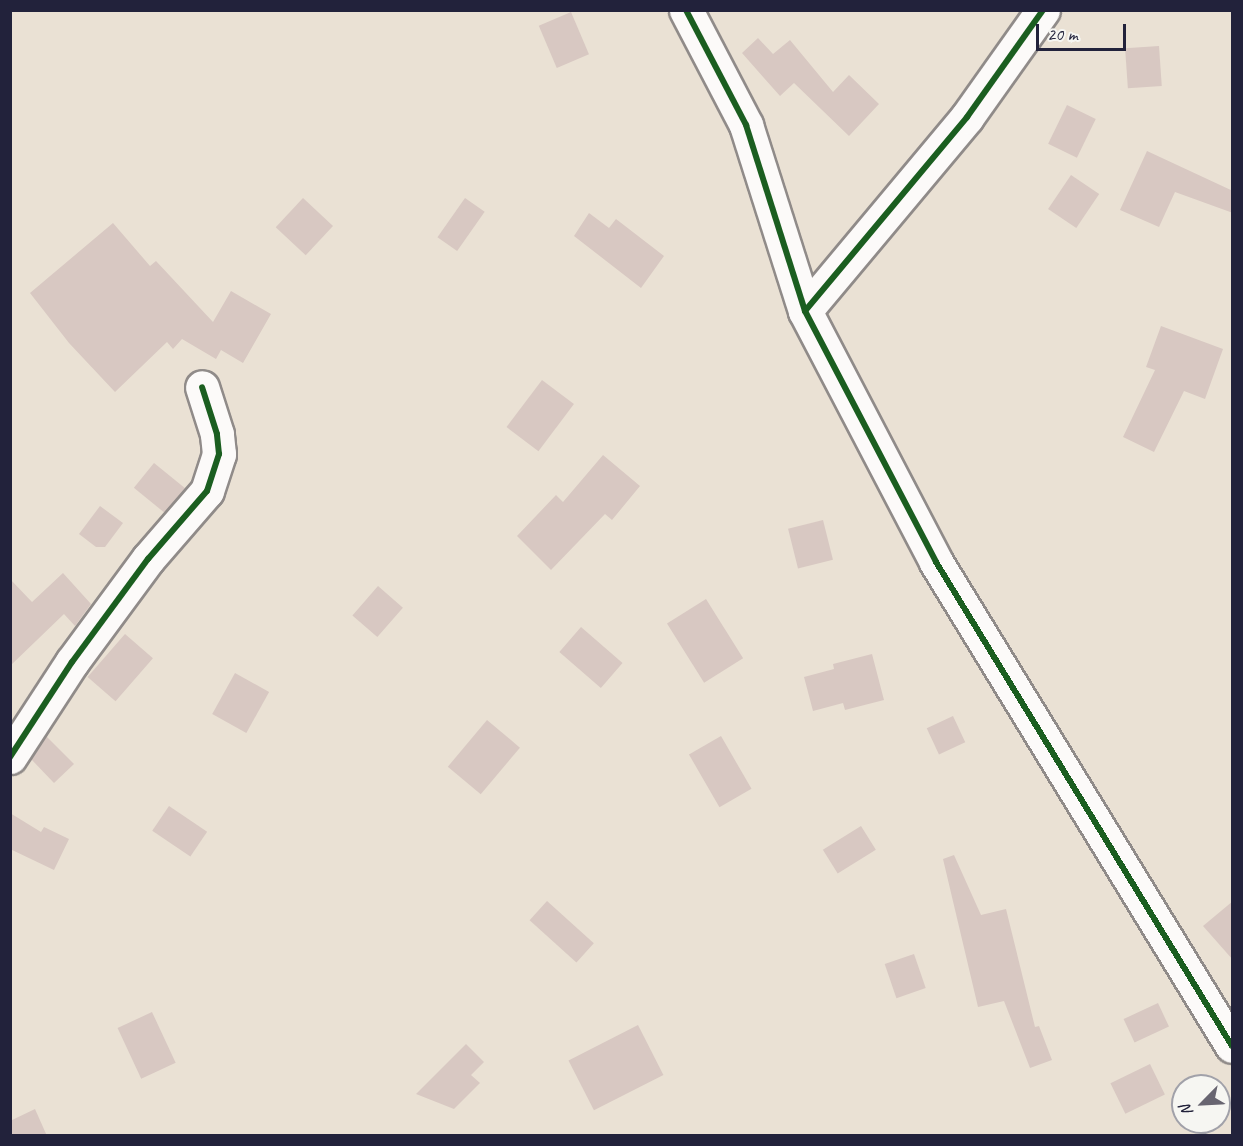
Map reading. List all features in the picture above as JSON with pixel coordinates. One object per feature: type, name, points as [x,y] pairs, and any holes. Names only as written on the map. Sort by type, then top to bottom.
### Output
[{"type":"street","points":[[686,10],[746,125],[805,311],[936,562],[1233,1046]]},
{"type":"street","points":[[805,311],[967,117],[1043,10]]},
{"type":"street","points":[[10,757],[86,643],[148,559],[207,491],[219,454],[213,417],[202,387]]},
{"type":"building","points":[[571,12],[589,54],[557,68],[539,26]]},
{"type":"building","points":[[758,38],[773,54],[790,40],[833,92],[849,75],[879,104],[849,136],[794,83],[780,96],[742,53]]},
{"type":"building","points":[[1159,46],[1162,86],[1128,88],[1125,48]]},
{"type":"building","points":[[1067,105],[1096,119],[1077,158],[1048,144]]},
{"type":"building","points":[[1147,151],[1233,191],[1233,213],[1175,192],[1159,227],[1120,210]]},
{"type":"building","points":[[1071,175],[1099,194],[1076,228],[1048,209]]},
{"type":"building","points":[[303,198],[333,226],[306,255],[276,227]]},
{"type":"building","points":[[465,198],[485,212],[457,251],[437,237]]},
{"type":"building","points":[[589,213],[609,228],[616,219],[664,256],[641,288],[574,236]]},
{"type":"building","points":[[113,223],[150,266],[156,261],[213,322],[231,291],[271,314],[243,363],[221,350],[216,359],[182,339],[173,349],[167,342],[115,392],[69,343],[30,293]]},
{"type":"building","points":[[1161,326],[1223,349],[1205,399],[1184,391],[1154,452],[1123,437],[1155,370],[1146,367]]},
{"type":"building","points":[[542,380],[574,404],[538,451],[506,427]]},
{"type":"building","points":[[603,455],[640,486],[612,520],[605,514],[551,570],[517,536],[556,495],[563,502]]},
{"type":"building","points":[[154,463],[185,488],[165,513],[134,488]]},
{"type":"building","points":[[100,506],[123,523],[105,547],[96,547],[79,534]]},
{"type":"building","points":[[823,520],[833,560],[798,568],[788,529]]},
{"type":"building","points":[[63,573],[91,604],[75,626],[64,614],[10,666],[10,579],[32,602]]},
{"type":"building","points":[[378,586],[403,608],[377,637],[352,615]]},
{"type":"building","points":[[706,599],[743,658],[704,683],[667,623]]},
{"type":"building","points":[[581,627],[623,663],[601,688],[559,652]]},
{"type":"building","points":[[125,634],[153,658],[116,701],[88,677]]},
{"type":"building","points":[[872,654],[884,700],[845,710],[843,703],[813,711],[804,677],[834,669],[833,664]]},
{"type":"building","points":[[235,673],[269,692],[246,733],[212,714]]},
{"type":"building","points":[[953,716],[965,742],[939,755],[927,728]]},
{"type":"building","points":[[487,720],[520,748],[481,794],[448,767]]},
{"type":"building","points":[[46,736],[74,764],[54,783],[31,759]]},
{"type":"building","points":[[721,736],[752,789],[719,807],[689,754]]},
{"type":"building","points":[[169,806],[207,832],[190,857],[152,831]]},
{"type":"building","points":[[10,813],[41,832],[44,827],[69,839],[54,870],[10,849]]},
{"type":"building","points":[[861,826],[876,850],[838,874],[823,850]]},
{"type":"building","points":[[954,855],[981,915],[1006,909],[1035,1027],[1039,1026],[1052,1060],[1030,1068],[1004,1001],[978,1007],[943,859]]},
{"type":"building","points":[[547,901],[594,943],[576,962],[530,920]]},
{"type":"building","points":[[1233,901],[1233,960],[1203,926]]},
{"type":"building","points":[[914,954],[926,988],[896,998],[885,964]]},
{"type":"building","points":[[1158,1003],[1169,1027],[1135,1043],[1124,1019]]},
{"type":"building","points":[[152,1012],[176,1063],[141,1079],[118,1028]]},
{"type":"building","points":[[638,1025],[663,1075],[594,1110],[569,1060]]},
{"type":"building","points":[[466,1044],[484,1062],[471,1075],[480,1083],[454,1109],[416,1094]]},
{"type":"building","points":[[1150,1064],[1165,1095],[1125,1114],[1110,1083]]},
{"type":"building","points":[[35,1109],[47,1136],[10,1136],[10,1121]]},
{"type":"cycle path","points":[[686,10],[746,125],[805,311],[936,562],[1232,1046]]},
{"type":"cycle path","points":[[805,311],[967,117],[1043,10]]},
{"type":"cycle path","points":[[10,757],[72,662],[148,559],[207,491],[219,454],[217,434],[202,387]]}]
